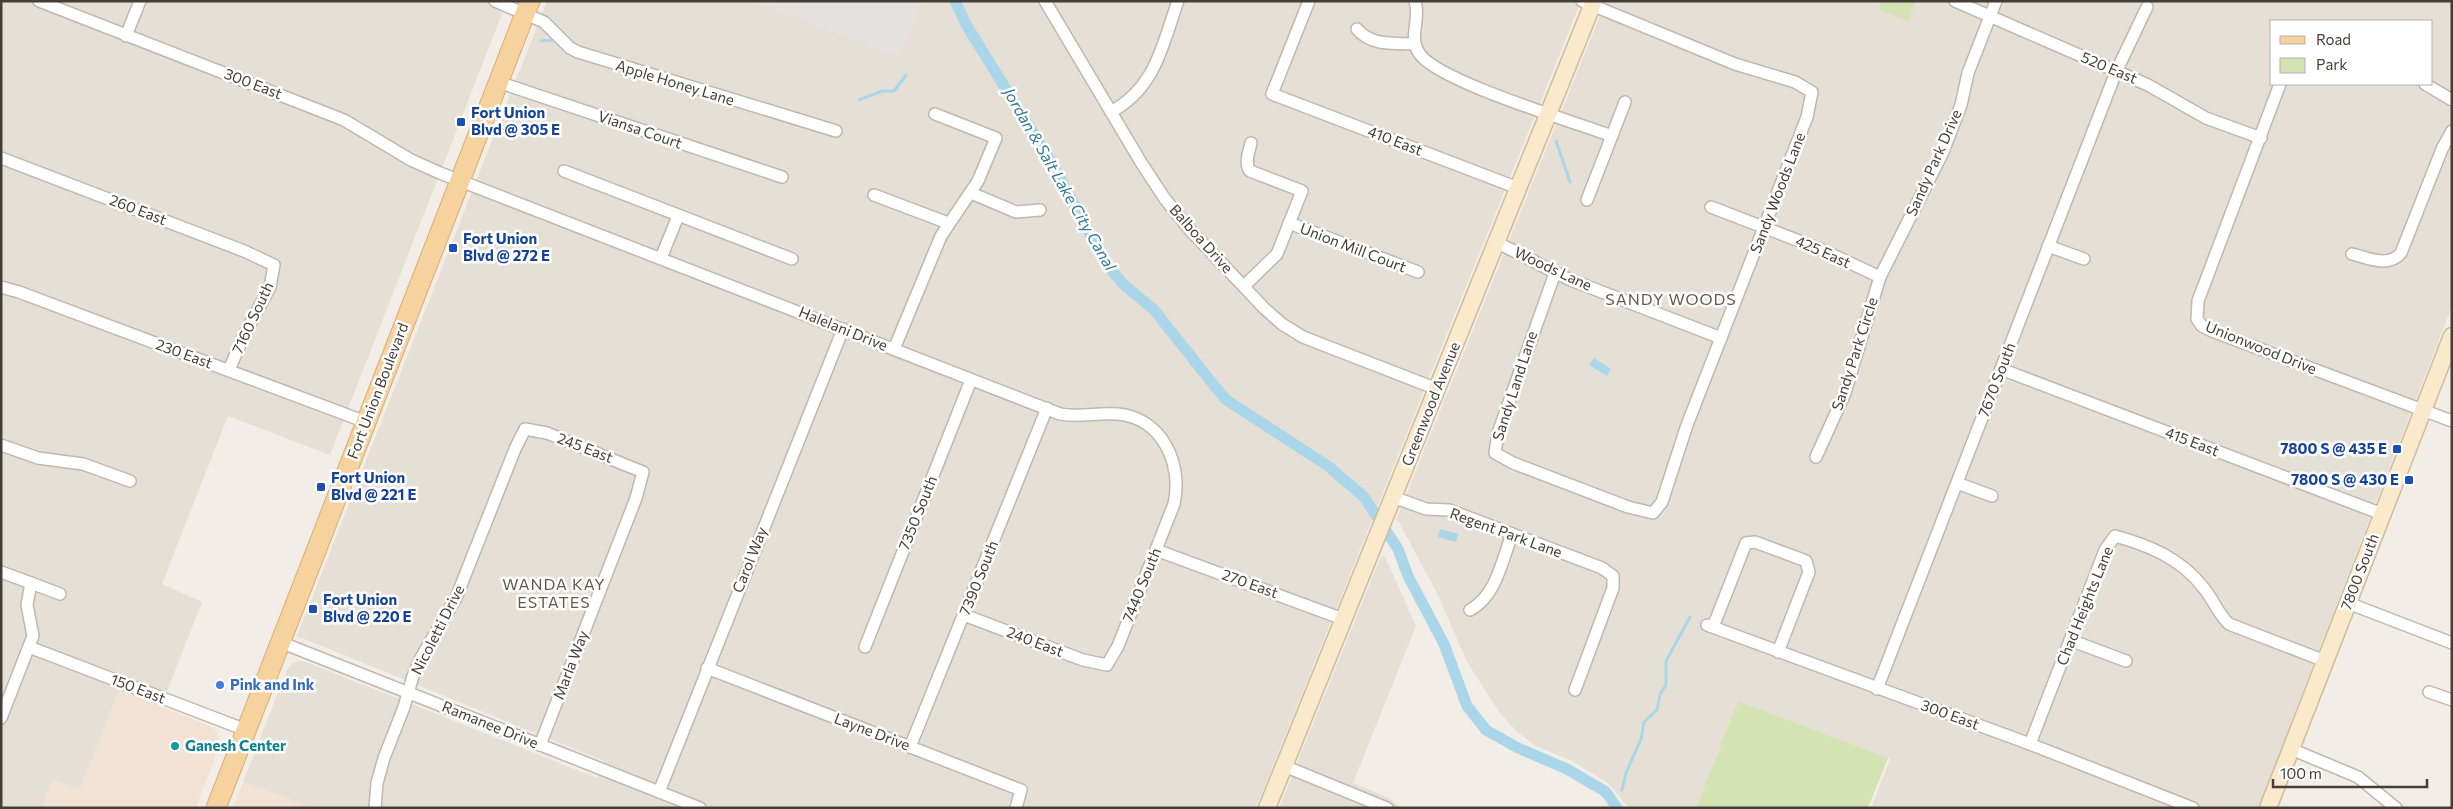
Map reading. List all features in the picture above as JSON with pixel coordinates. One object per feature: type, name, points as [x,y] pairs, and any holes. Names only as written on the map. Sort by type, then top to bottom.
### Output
[{"type":"main road","name":"Fort Union Boulevard","points":[[216,808],[527,7]]},
{"type":"street","name":"300 East","points":[[39,1],[344,120],[411,160],[460,180]]},
{"type":"street","points":[[126,36],[140,1]]},
{"type":"street","name":"Apple Honey Lane","points":[[495,1],[527,7],[550,26],[570,48],[578,52],[836,131]]},
{"type":"street","name":"Balboa Drive","points":[[1045,1],[1142,164],[1165,199],[1191,231],[1282,324],[1302,336],[1437,389]]},
{"type":"street","points":[[1111,112],[1132,99],[1142,88],[1155,63],[1178,1]]},
{"type":"street","name":"410 East","points":[[1309,1],[1272,94],[1518,188]]},
{"type":"street","points":[[1415,1],[1417,13],[1414,44],[1422,58],[1430,64],[1465,82],[1548,115],[1565,118],[1612,136]]},
{"type":"street","name":"520 East","points":[[1955,1],[2164,93],[2206,118],[2261,138]]},
{"type":"street","name":"Sandy Park Drive","points":[[1880,277],[1942,152],[1961,105],[1968,73],[1996,1]]},
{"type":"street","name":"Greenwood Avenue","points":[[1268,808],[1548,115],[1589,2]]},
{"type":"street","name":"Sandy Woods Lane","points":[[1589,2],[1735,64],[1795,82],[1812,92],[1807,117],[1687,426],[1662,502],[1653,512]]},
{"type":"street","name":"7670 South","points":[[1877,689],[2116,72],[2147,7]]},
{"type":"street","points":[[1358,29],[1362,34],[1376,42],[1414,44]]},
{"type":"street","name":"Viansa Court","points":[[498,82],[782,177]]},
{"type":"street","name":"Unionwood Drive","points":[[2280,85],[2198,301],[2197,319],[2202,326],[2212,331],[2423,409]]},
{"type":"street","points":[[2427,85],[2452,100]]},
{"type":"street","points":[[1587,200],[1625,102]]},
{"type":"street","points":[[894,349],[948,223],[978,181],[996,138],[935,114]]},
{"type":"street","points":[[2352,254],[2387,262],[2395,260],[2401,253],[2442,149],[2452,131]]},
{"type":"street","points":[[1244,286],[1273,260],[1302,190],[1250,171],[1246,166],[1251,142]]},
{"type":"street","name":"260 East","points":[[1,158],[244,251],[274,265]]},
{"type":"street","points":[[564,171],[792,259]]},
{"type":"street","name":"Halelani Drive","points":[[460,180],[1047,408],[1074,417],[1120,414],[1138,420],[1163,440],[1176,468],[1178,486],[1174,504]]},
{"type":"street","points":[[971,193],[1016,212],[1040,210]]},
{"type":"street","points":[[874,195],[948,223]]},
{"type":"street","name":"425 East","points":[[1711,207],[1820,249],[1880,277]]},
{"type":"street","points":[[662,258],[678,216]]},
{"type":"street","name":"Union Mill Court","points":[[1289,223],[1418,272]]},
{"type":"street","name":"Woods Lane","points":[[1497,243],[1527,256],[1555,273],[1721,338]]},
{"type":"street","points":[[2048,246],[2084,259]]},
{"type":"street","name":"7160 South","points":[[229,370],[243,337],[270,287],[274,274],[274,265]]},
{"type":"street","name":"Sandy Land Lane","points":[[1555,273],[1498,433],[1495,453],[1512,463],[1557,480],[1628,506],[1653,512]]},
{"type":"street","name":"Sandy Park Circle","points":[[1816,457],[1846,393],[1880,277]]},
{"type":"street","name":"230 East","points":[[1,288],[19,292],[366,422]]},
{"type":"street","name":"Carol Way","points":[[659,792],[843,329]]},
{"type":"street","name":"7800 South","points":[[2268,808],[2452,336]]},
{"type":"street","name":"415 East","points":[[2001,369],[2382,514]]},
{"type":"street","name":"7350 South","points":[[864,647],[971,380]]},
{"type":"street","name":"7390 South","points":[[910,747],[1047,408]]},
{"type":"street","points":[[2423,409],[2452,421]]},
{"type":"street","name":"245 East","points":[[526,429],[556,437],[643,472]]},
{"type":"street","name":"Nicoletti Drive","points":[[375,808],[377,783],[384,758],[422,656],[456,598],[515,448],[526,429]]},
{"type":"street","points":[[1,445],[38,458],[83,464],[130,481]]},
{"type":"street","name":"Marla Way","points":[[540,745],[636,498],[643,472]]},
{"type":"street","points":[[1957,483],[1992,496]]},
{"type":"street","name":"Regent Park Lane","points":[[1391,502],[1426,509],[1449,510],[1610,572],[1615,579],[1609,600],[1575,690]]},
{"type":"street","name":"7440 South","points":[[1107,665],[1118,646],[1174,504]]},
{"type":"street","points":[[1470,610],[1480,605],[1489,593],[1512,534]]},
{"type":"street","name":"Chad Heights Lane","points":[[2030,744],[2105,550],[2115,536],[2158,551],[2190,572],[2204,587],[2223,618],[2229,624],[2325,661]]},
{"type":"street","name":"300 East","points":[[1778,652],[1809,572],[1806,561],[1755,542],[1746,543],[1710,626],[1778,652],[1877,689],[2030,744],[2193,808]]},
{"type":"street","name":"270 East","points":[[1156,550],[1343,619]]},
{"type":"street","points":[[1,572],[60,594]]},
{"type":"street","points":[[1,718],[6,693],[29,648],[33,636],[27,605],[31,583]]},
{"type":"street","points":[[2348,603],[2452,643]]},
{"type":"street","name":"240 East","points":[[964,615],[1083,660],[1107,665]]},
{"type":"street","points":[[2070,640],[2126,660]]},
{"type":"street","name":"Ramanee Drive","points":[[280,642],[700,808]]},
{"type":"street","name":"150 East","points":[[29,648],[246,730]]},
{"type":"street","name":"Layne Drive","points":[[707,668],[1021,790],[1016,808]]},
{"type":"street","points":[[2429,692],[2452,700]]},
{"type":"street","points":[[2291,749],[2358,777],[2396,808]]},
{"type":"street","points":[[1284,766],[1387,808]]},
{"type":"shaded area","points":[[1,1],[507,1],[330,455],[228,416],[162,584],[202,602],[161,707],[119,691],[80,790],[53,780],[42,808],[1,808]]},
{"type":"shaded area","points":[[547,1],[1581,1],[1256,808],[312,808],[243,782],[287,670],[293,663],[299,661],[309,663],[597,778],[604,761],[297,636]]},
{"type":"shaded area","points":[[753,1],[921,1],[922,2],[901,58]]},
{"type":"shaded area","points":[[1606,1],[2452,1],[2452,306],[2258,808],[1871,808],[1890,759],[1738,701],[1696,808],[1629,808],[1608,783],[1572,761],[1536,746],[1516,731],[1499,712],[1466,660],[1439,597],[1399,522],[1396,520]]},
{"type":"shaded area","points":[[1381,556],[1385,557],[1416,626],[1353,783],[1387,797],[1401,808],[1279,808]]},
{"type":"shaded area","points":[[119,691],[208,725],[217,731],[220,744],[196,808],[42,808],[53,780],[80,790]]},
{"type":"shaded area","points":[[243,782],[312,808],[233,808]]},
{"type":"green space","points":[[1882,1],[1916,1],[1908,21],[1878,10]]},
{"type":"green space","points":[[1738,701],[1888,758],[1868,808],[1696,808]]},
{"type":"water","points":[[1594,358],[1611,369],[1607,376],[1589,365]]},
{"type":"water","points":[[1440,529],[1458,534],[1456,542],[1438,537]]},
{"type":"waterway","name":"Jordan & Salt Lake City Canal","points":[[955,1],[967,26],[1053,165],[1105,262],[1123,284],[1154,310],[1225,399],[1328,466],[1364,497],[1398,549],[1408,576],[1444,644],[1467,706],[1486,730],[1518,748],[1567,769],[1606,792],[1617,808]]},
{"type":"waterway","points":[[541,41],[552,40]]},
{"type":"waterway","points":[[859,100],[882,91],[894,91],[906,75]]},
{"type":"waterway","points":[[1556,141],[1570,182]]},
{"type":"waterway","points":[[1622,790],[1626,773],[1641,739],[1644,722],[1657,710],[1660,694],[1666,685],[1666,661],[1690,617]]},
{"type":"place","name":"Fort Union Blvd @ 305 E","points":[[461,122]]},
{"type":"place","name":"Fort Union Blvd @ 272 E","points":[[453,248]]},
{"type":"place","name":"7800 S @ 435 E","points":[[2397,449]]},
{"type":"place","name":"7800 S @ 430 E","points":[[2409,480]]},
{"type":"place","name":"Fort Union Blvd @ 221 E","points":[[321,487]]},
{"type":"place","name":"Fort Union Blvd @ 220 E","points":[[313,609]]},
{"type":"place","name":"Pink and Ink","points":[[220,685]]},
{"type":"place","name":"Ganesh Center","points":[[175,746]]},
{"type":"district","name":"SANDY WOODS","points":[[1671,299]]},
{"type":"district","name":"WANDA KAY ESTATES","points":[[554,593]]}]
